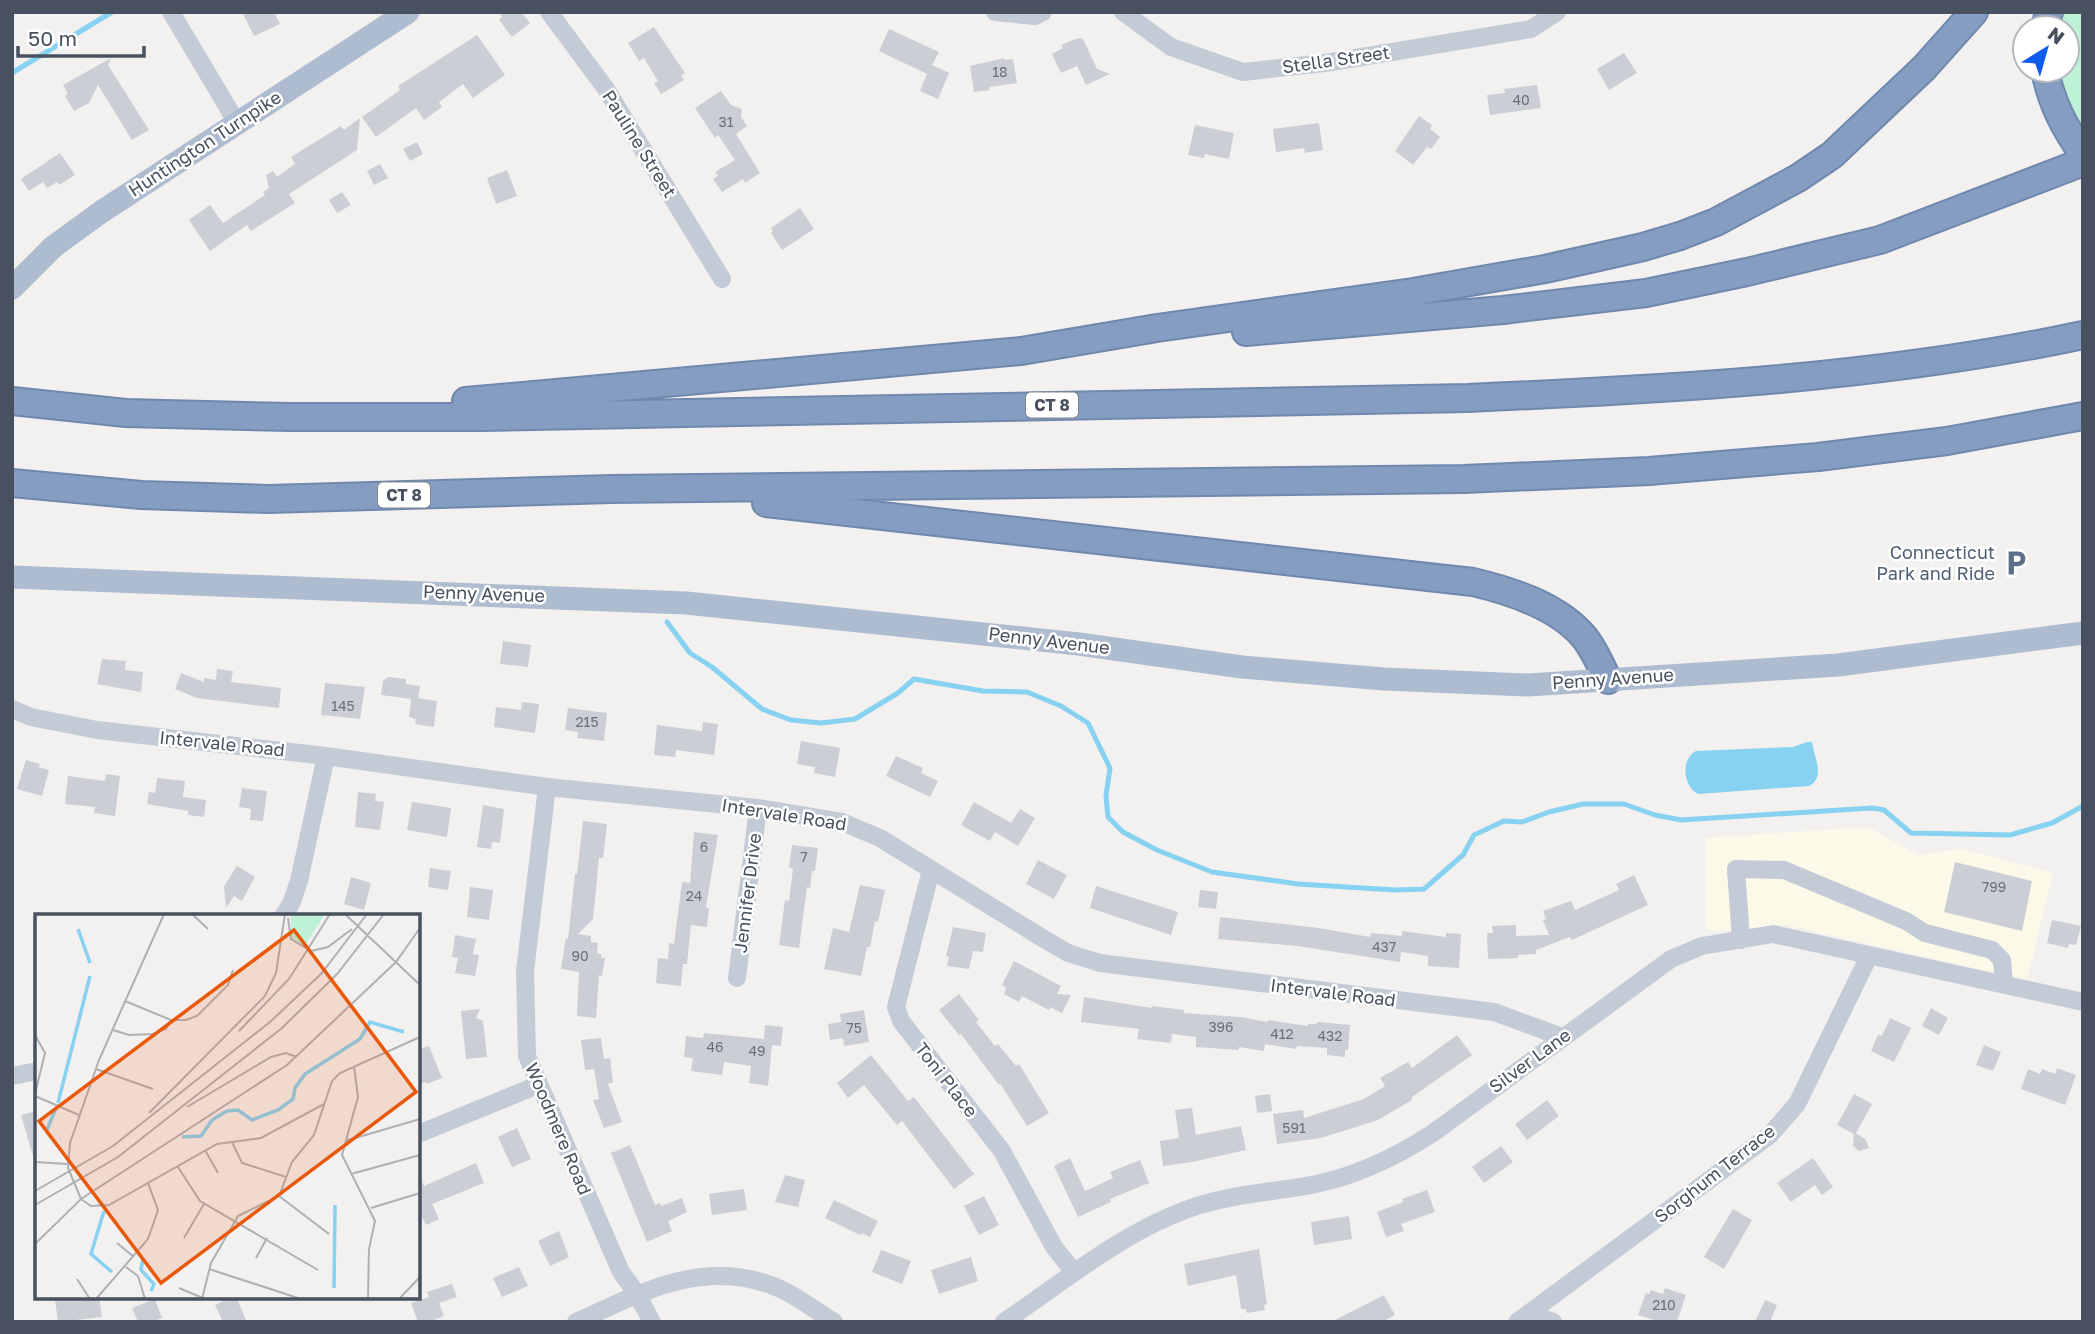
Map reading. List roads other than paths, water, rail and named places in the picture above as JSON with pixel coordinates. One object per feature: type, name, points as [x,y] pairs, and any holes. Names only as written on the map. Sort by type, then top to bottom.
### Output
[{"type":"highway","points":[[1021,351],[1157,328],[1440,288],[1559,266],[1680,236],[1756,201],[1832,155],[1924,68],[1974,12]]},
{"type":"highway","points":[[2049,84],[2055,108],[2083,154]]},
{"type":"highway","points":[[289,417],[1503,310],[1646,293],[1880,240],[2083,162]]},
{"type":"highway","name":"CT 8","points":[[15,402],[126,413],[289,417],[481,417],[1415,399],[1716,384],[1914,364],[2083,335]]},
{"type":"highway","name":"CT 8","points":[[12,483],[141,495],[268,499],[611,489],[1450,479],[1648,471],[1831,456],[1947,441],[2083,416]]},
{"type":"highway","points":[[611,489],[686,502],[778,504],[1461,580],[1533,602],[1564,620],[1589,644],[1608,680]]},
{"type":"main road","name":"Huntington Turnpike","points":[[12,288],[53,247],[74,231],[408,12]]},
{"type":"main road","name":"Penny Avenue","points":[[12,577],[686,603],[1079,644],[1242,667],[1528,685],[1838,665],[2083,633]]},
{"type":"street","points":[[171,12],[237,123]]},
{"type":"street","name":"Pauline Street","points":[[550,12],[606,89],[722,279]]},
{"type":"street","points":[[995,12],[1035,16],[1044,12]]},
{"type":"street","name":"Stella Street","points":[[1123,12],[1171,47],[1243,72],[1325,63],[1531,29],[1557,12]]},
{"type":"street","name":"Intervale Road","points":[[12,709],[31,717],[97,730],[326,756],[547,787],[758,807],[842,822],[880,838],[1069,953],[1100,963],[1494,1012],[1562,1037]]},
{"type":"street","points":[[284,914],[291,904],[299,881],[326,756]]},
{"type":"street","name":"Woodmere Road","points":[[547,787],[525,971],[527,1056],[621,1272],[652,1322]]},
{"type":"street","name":"Jennifer Drive","points":[[737,978],[758,807]]},
{"type":"street","points":[[1741,940],[1736,869],[1784,870],[1906,922],[1925,933],[1992,950],[2002,960],[2004,984]]},
{"type":"street","name":"Toni Place","points":[[931,870],[896,1007],[901,1021],[1002,1151],[1054,1247],[1074,1272]]},
{"type":"street","name":"Silver Lane","points":[[1004,1322],[1074,1272],[1167,1218],[1200,1205],[1254,1193],[1317,1184],[1392,1158],[1433,1133],[1671,959],[1702,946],[1773,934],[2083,1002]]},
{"type":"street","name":"Sorghum Terrace","points":[[1523,1317],[1770,1135],[1797,1104],[1869,956]]},
{"type":"street","points":[[12,1076],[35,1071]]},
{"type":"street","points":[[420,1133],[538,1085]]},
{"type":"street","points":[[576,1322],[637,1294],[702,1276],[727,1275],[770,1285],[834,1322]]},
{"type":"street","points":[[1523,1317],[1553,1322]]},
{"type":"water","points":[[1812,742],[1818,766],[1817,777],[1809,786],[1699,794],[1687,780],[1687,760],[1696,751],[1793,747]]},
{"type":"waterway","points":[[12,73],[112,12]]},
{"type":"waterway","points":[[667,622],[690,653],[712,667],[762,709],[791,720],[821,723],[855,719],[898,693],[914,679],[983,691],[1027,692],[1061,706],[1088,723],[1110,768],[1106,796],[1108,817],[1123,832],[1157,850],[1212,872],[1298,884],[1395,890],[1424,889],[1463,855],[1474,835],[1504,821],[1522,822],[1583,804],[1624,804],[1655,815],[1681,820],[1872,808],[1884,810],[1911,833],[2010,835],[2052,823],[2083,806]]},
{"type":"place","name":"Connecticut Park and Ride","points":[[2016,563]]}]
